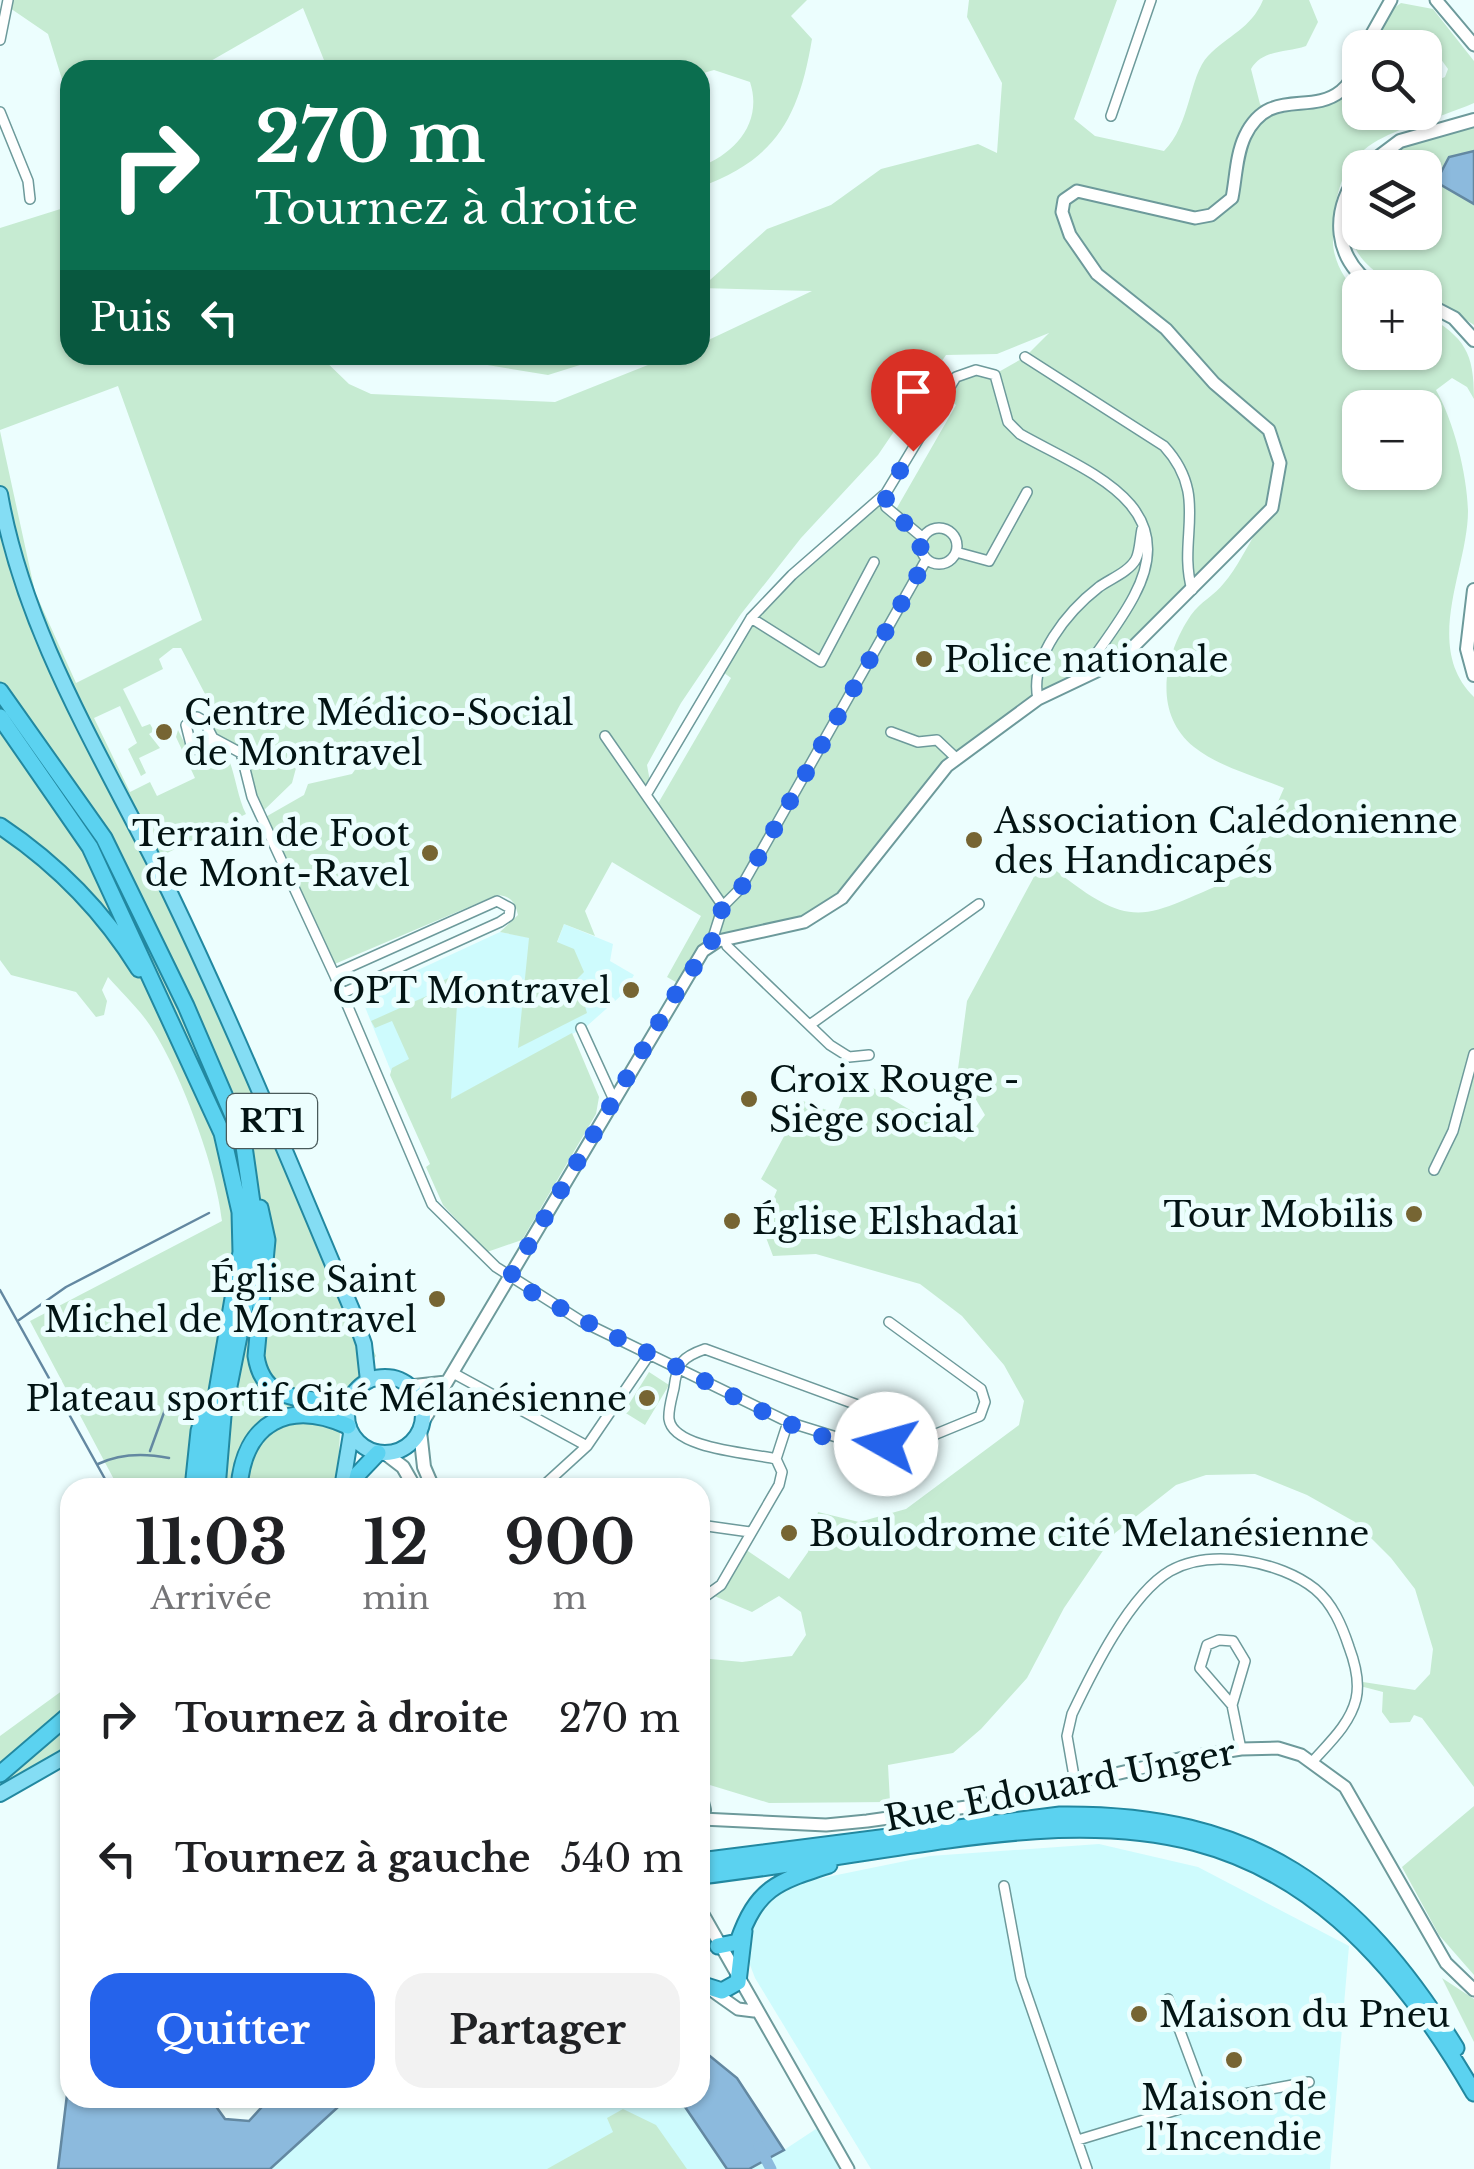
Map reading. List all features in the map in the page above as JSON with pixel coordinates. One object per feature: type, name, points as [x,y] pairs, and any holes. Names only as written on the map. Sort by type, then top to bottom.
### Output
[{"type":"highway","points":[[0,690],[104,838],[186,1006],[242,1139],[266,1240],[256,1356],[261,1372],[285,1397],[348,1406]]},
{"type":"highway","points":[[0,717],[90,847],[222,1134],[240,1212],[238,1287],[206,1455],[205,1478]]},
{"type":"highway","points":[[0,826],[30,846],[92,904],[129,953],[178,1035]]},
{"type":"highway","points":[[218,1478],[223,1416],[255,1242],[250,1175]]},
{"type":"highway","points":[[227,1478],[242,1325]]},
{"type":"highway","points":[[194,1478],[199,1431],[223,1359]]},
{"type":"highway","points":[[242,1478],[249,1444],[270,1424],[314,1415],[350,1430]]},
{"type":"highway","points":[[357,1478],[382,1454]]},
{"type":"highway","points":[[0,1774],[60,1723]]},
{"type":"highway","points":[[710,1867],[1012,1819],[1107,1814],[1199,1830],[1301,1872],[1351,1913],[1403,1968],[1474,2078]]},
{"type":"highway","points":[[710,1867],[1080,1827],[1151,1832],[1218,1848],[1262,1866],[1343,1920],[1396,1976],[1474,2094]]},
{"type":"highway","points":[[718,1946],[738,1942],[753,1904],[768,1889],[871,1852]]},
{"type":"highway","points":[[710,1988],[728,1990],[738,1982],[744,1926]]},
{"type":"main road","points":[[1389,150],[1400,142],[1474,120]]},
{"type":"main road","points":[[1342,203],[1342,235]]},
{"type":"main road","points":[[1442,312],[1454,318],[1474,340]]},
{"type":"main road","name":"RT1","points":[[0,494],[24,596],[170,894],[259,1091],[364,1344],[391,1378]]},
{"type":"main road","points":[[1474,590],[1467,649],[1474,675]]},
{"type":"main road","name":"RT1","points":[[364,1344],[368,1381]]},
{"type":"main road","points":[[343,1478],[350,1430],[348,1406],[368,1381],[391,1378],[410,1386],[421,1403],[424,1467],[429,1478]]},
{"type":"main road","points":[[382,1454],[406,1448],[421,1427]]},
{"type":"main road","points":[[350,1430],[404,1467],[410,1478]]},
{"type":"main road","points":[[0,1794],[60,1760]]},
{"type":"street","points":[[0,40],[8,0]]},
{"type":"street","points":[[1110,116],[1151,0]]},
{"type":"street","points":[[1374,30],[1391,0]]},
{"type":"street","points":[[1436,0],[1474,45]]},
{"type":"street","points":[[711,944],[804,922],[842,898],[956,758],[1038,699],[1120,660],[1272,508],[1280,480],[1276,446],[1255,413],[1214,383],[1166,329],[1114,289],[1085,260],[1062,212],[1064,200],[1078,191],[1195,218],[1211,215],[1232,198],[1240,150],[1255,120],[1274,106],[1342,91]]},
{"type":"street","points":[[0,112],[28,182],[30,200]]},
{"type":"street","points":[[1025,356],[1164,446],[1177,460],[1190,496],[1192,590]]},
{"type":"street","points":[[646,795],[752,618],[792,575],[886,492],[956,378],[976,370],[995,374],[1008,422],[1020,434],[1128,498],[1144,521],[1147,556],[1142,578],[1077,682]]},
{"type":"street","points":[[886,492],[886,507],[922,538]]},
{"type":"street","points":[[956,552],[989,561],[1027,492]]},
{"type":"street","points":[[1038,699],[1040,669],[1063,623],[1084,599],[1136,558],[1144,521]]},
{"type":"street","points":[[943,528],[953,534],[956,552],[944,564],[926,560],[920,550],[922,538],[931,529],[943,528]]},
{"type":"street","points":[[421,1427],[681,985],[711,944],[723,906],[740,890],[926,560]]},
{"type":"street","points":[[752,618],[821,662],[874,562]]},
{"type":"street","points":[[890,732],[918,742],[937,740],[956,758]]},
{"type":"street","points":[[605,736],[723,906]]},
{"type":"street","points":[[213,738],[240,753],[252,797],[334,974],[432,1204],[509,1279],[649,1355],[788,1422],[859,1444],[907,1446],[980,1416],[984,1402],[981,1389],[889,1322]]},
{"type":"street","points":[[334,974],[498,901],[510,908],[509,916],[500,922],[342,993]]},
{"type":"street","points":[[810,1024],[979,904]]},
{"type":"street","points":[[726,940],[726,946],[849,1058],[869,1055]]},
{"type":"street","points":[[581,1028],[614,1100]]},
{"type":"street","points":[[1434,1170],[1453,1131],[1474,1054]]},
{"type":"street","points":[[776,1459],[683,1439],[669,1420],[677,1366],[683,1357],[705,1348],[874,1411],[886,1444]]},
{"type":"street","points":[[552,1478],[587,1446],[649,1355]]},
{"type":"street","points":[[410,1386],[449,1378],[587,1446]]},
{"type":"street","points":[[710,1593],[721,1585],[779,1484],[782,1472],[776,1459],[788,1422]]},
{"type":"street","points":[[710,1526],[750,1532]]},
{"type":"street","points":[[1075,1782],[1067,1736],[1085,1687],[1141,1596],[1169,1572],[1216,1559],[1287,1573],[1314,1588],[1330,1604],[1356,1668],[1356,1698],[1344,1724],[1312,1761]]},
{"type":"street","points":[[1232,1705],[1200,1668],[1207,1645],[1218,1640],[1233,1641],[1245,1660],[1232,1705],[1241,1749]]},
{"type":"street","name":"Rue Edouard Unger","points":[[710,1820],[826,1825],[867,1821],[988,1804],[1075,1782],[1241,1749],[1278,1748],[1312,1761],[1334,1777],[1356,1802],[1446,1963],[1474,1990]]},
{"type":"street","points":[[1004,1886],[1021,1978],[1087,2169]]},
{"type":"street","points":[[710,1930],[848,2169]]},
{"type":"street","points":[[710,1990],[738,2009],[754,2011]]},
{"type":"street","points":[[1168,1998],[1206,2101]]},
{"type":"street","points":[[1078,2140],[1206,2101],[1309,2082]]},
{"type":"shaded area","points":[[1474,151],[1474,204],[1442,185],[1442,170],[1449,157]]},
{"type":"shaded area","points":[[564,924],[613,944],[610,961],[634,975],[624,993],[587,1026],[411,1121],[363,1002],[366,994],[500,932],[557,943]]},
{"type":"shaded area","points":[[1099,1844],[1198,1867],[1349,1946],[1330,2169],[871,2169],[755,1978],[747,1957],[747,1929],[778,1887],[930,1856]]},
{"type":"shaded area","points":[[710,2056],[737,2078],[784,2150],[749,2169],[727,2169],[686,2108],[710,2108]]},
{"type":"shaded area","points":[[65,2108],[217,2108],[225,2119],[249,2121],[261,2108],[337,2108],[270,2169],[58,2169]]},
{"type":"shaded area","points":[[337,2108],[686,2108],[727,2169],[270,2169]]},
{"type":"shaded area","points":[[822,2125],[847,2169],[749,2169],[784,2150]]},
{"type":"green space","points":[[8,0],[807,0],[791,16],[812,39],[800,91],[780,132],[748,163],[710,183],[710,162],[743,134],[753,110],[753,97],[750,82],[710,71],[710,60],[324,60],[303,8],[212,60],[60,60],[60,73],[48,34],[7,6]]},
{"type":"green space","points":[[969,0],[1117,0],[1074,119],[1095,136],[1164,151],[1180,128],[1197,75],[1208,56],[1252,18],[1263,0],[1309,0],[1318,22],[1306,46],[1268,55],[1251,69],[1260,104],[1270,116],[1339,99],[1342,94],[1342,130],[1402,130],[1364,150],[1342,150],[1342,184],[1333,239],[1342,272],[1342,370],[1442,370],[1442,326],[1458,339],[1469,358],[1474,399],[1467,387],[1452,378],[1436,390],[1342,390],[1342,490],[1442,490],[1442,401],[1462,465],[1468,511],[1449,631],[1451,655],[1459,677],[1474,697],[1474,1787],[1422,1718],[1414,1715],[1410,1722],[1390,1723],[1382,1712],[1383,1692],[1360,1686],[1363,1682],[1415,1690],[1430,1674],[1433,1649],[1415,1589],[1355,1522],[1307,1495],[1255,1474],[1206,1475],[1176,1485],[1115,1533],[1064,1608],[1027,1678],[981,1729],[953,1753],[888,1765],[890,1802],[769,1803],[710,1785],[710,1659],[742,1662],[792,1656],[806,1635],[801,1612],[779,1596],[752,1612],[712,1595],[742,1547],[789,1579],[808,1552],[818,1512],[859,1522],[906,1509],[1019,1425],[1024,1401],[1004,1365],[962,1316],[920,1284],[816,1254],[773,1256],[762,1227],[777,1190],[761,1179],[803,1101],[837,1114],[847,1092],[861,1085],[868,1085],[964,1142],[985,1115],[958,1069],[967,1001],[1043,860],[1101,902],[1142,912],[1161,909],[1246,874],[1284,788],[1226,766],[1194,747],[1180,733],[1172,717],[1167,682],[1169,664],[1182,630],[1195,610],[1229,577],[1257,531],[1134,648],[971,745],[823,912],[718,941],[681,985],[667,977],[701,916],[612,862],[585,911],[595,936],[564,924],[557,942],[574,949],[584,972],[577,979],[587,1013],[518,1048],[529,938],[500,932],[518,915],[512,900],[497,895],[330,966],[262,819],[304,795],[308,784],[352,774],[357,767],[352,746],[303,742],[292,783],[260,814],[241,753],[218,739],[208,717],[215,713],[181,648],[173,648],[159,659],[163,669],[123,689],[142,727],[150,724],[154,731],[149,734],[160,748],[139,758],[146,773],[141,776],[128,749],[137,743],[120,706],[94,718],[130,792],[150,782],[157,796],[195,778],[176,737],[178,730],[198,770],[220,760],[214,748],[220,745],[225,752],[246,814],[161,856],[376,1356],[342,1397],[338,1478],[113,1478],[30,1321],[222,1221],[213,1174],[195,1119],[161,1043],[140,1012],[108,977],[102,990],[107,1001],[104,1015],[96,1017],[76,992],[11,975],[0,960],[0,431],[35,592],[76,683],[202,620],[118,386],[0,430],[0,228],[60,209],[60,365],[329,365],[349,384],[371,394],[555,402],[648,365],[710,365],[710,339],[812,291],[710,288],[710,280],[767,229],[831,205],[881,169],[978,144],[997,153],[1002,83],[967,17]],"holes":[[[1049,333],[1025,357],[995,374],[971,373],[954,383],[944,397],[956,405],[894,513],[886,507],[886,493],[751,618],[720,670],[731,678],[656,807],[646,795],[651,787],[647,765],[681,703],[741,614],[801,538],[878,455],[946,355],[997,354]]]},
{"type":"green space","points":[[1401,3],[1433,9],[1474,61],[1474,103],[1442,115],[1442,78],[1448,69],[1442,61],[1442,30],[1377,30],[1387,13]]},
{"type":"green space","points":[[1474,126],[1474,325],[1442,304],[1442,270],[1374,270],[1357,250],[1442,250],[1442,150],[1399,150]]},
{"type":"green space","points":[[488,365],[580,365],[548,375]]},
{"type":"green space","points":[[459,973],[451,1099],[572,1033],[599,1097],[596,1114],[522,1240],[487,1252],[443,1205],[426,1167],[430,1164],[390,1075],[392,1068],[409,1059],[392,1021],[375,1028],[371,1021],[429,995],[427,988]]},
{"type":"green space","name":"Plateau sportif Cité Mélanésienne","points":[[649,1372],[669,1385],[645,1425],[624,1412]]},
{"type":"green space","points":[[60,1692],[60,1752],[0,1787],[0,1736]]},
{"type":"green space","points":[[1474,1806],[1474,1975],[1439,1935],[1402,1867]]},
{"type":"green space","points":[[1442,1978],[1474,1999],[1474,2042]]},
{"type":"green space","points":[[623,2109],[656,2125],[687,2169],[547,2169],[613,2132],[607,2118]]},
{"type":"waterway","points":[[19,1320],[66,1287],[209,1213]]},
{"type":"waterway","points":[[0,1290],[104,1478]]},
{"type":"waterway","points":[[150,1451],[166,1407],[181,1393]]},
{"type":"waterway","points":[[98,1464],[133,1455],[169,1458]]},
{"type":"waterway","points":[[759,2146],[771,2169]]},
{"type":"place","name":"Police nationale","points":[[924,659]]},
{"type":"place","name":"Centre Médico-Social de Montravel","points":[[164,732]]},
{"type":"place","name":"Association Calédonienne des Handicapés","points":[[974,840]]},
{"type":"place","name":"Terrain de Foot de Mont-Ravel","points":[[430,853]]},
{"type":"place","name":"OPT Montravel","points":[[631,990]]},
{"type":"place","name":"Croix Rouge - Siège social","points":[[749,1099]]},
{"type":"place","name":"Tour Mobilis","points":[[1414,1214]]},
{"type":"place","name":"Église Elshadai","points":[[732,1221]]},
{"type":"place","name":"Église Saint Michel de Montravel","points":[[437,1299]]},
{"type":"place","name":"Plateau sportif Cité Mélanésienne","points":[[647,1398]]},
{"type":"place","name":"Boulodrome cité Melanésienne","points":[[789,1533]]},
{"type":"place","name":"Maison du Pneu","points":[[1139,2014]]},
{"type":"place","name":"Maison de l'Incendie","points":[[1234,2060]]},
{"type":"route","points":[[886,1444],[859,1444],[788,1422],[580,1320],[509,1279],[681,985],[711,944],[723,906],[740,890],[926,560],[920,550],[922,538],[886,507],[886,492],[913,451]]}]
